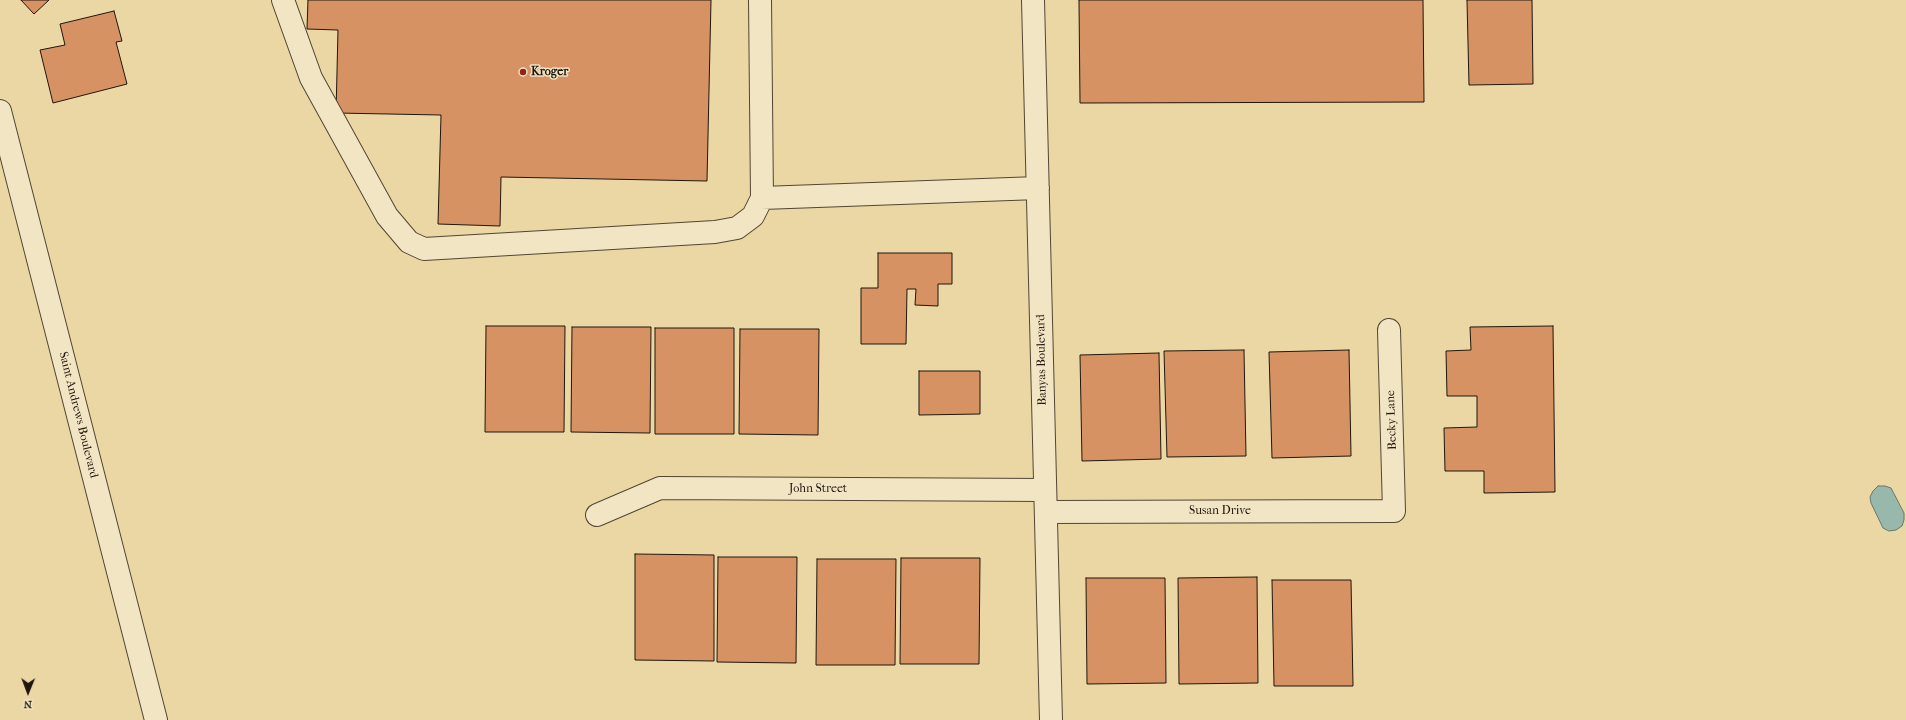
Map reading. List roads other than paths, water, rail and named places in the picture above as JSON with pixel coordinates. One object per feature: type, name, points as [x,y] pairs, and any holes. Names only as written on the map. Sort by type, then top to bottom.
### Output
[{"type":"street","points":[[283,0],[311,78],[387,216],[409,242],[424,249],[714,232],[737,228],[753,216],[762,198],[760,0]]},
{"type":"street","name":"Banyas Boulevard","points":[[1033,0],[1051,720]]},
{"type":"street","name":"Saint Andrews Boulevard","points":[[0,111],[156,720]]},
{"type":"street","points":[[762,198],[1038,188]]},
{"type":"street","name":"Becky Lane","points":[[1389,330],[1394,511]]},
{"type":"street","name":"John Street","points":[[597,515],[660,488],[1045,490]]},
{"type":"street","name":"Susan Drive","points":[[1046,512],[1394,511]]},
{"type":"place","name":"Kroger","points":[[523,72]]}]
